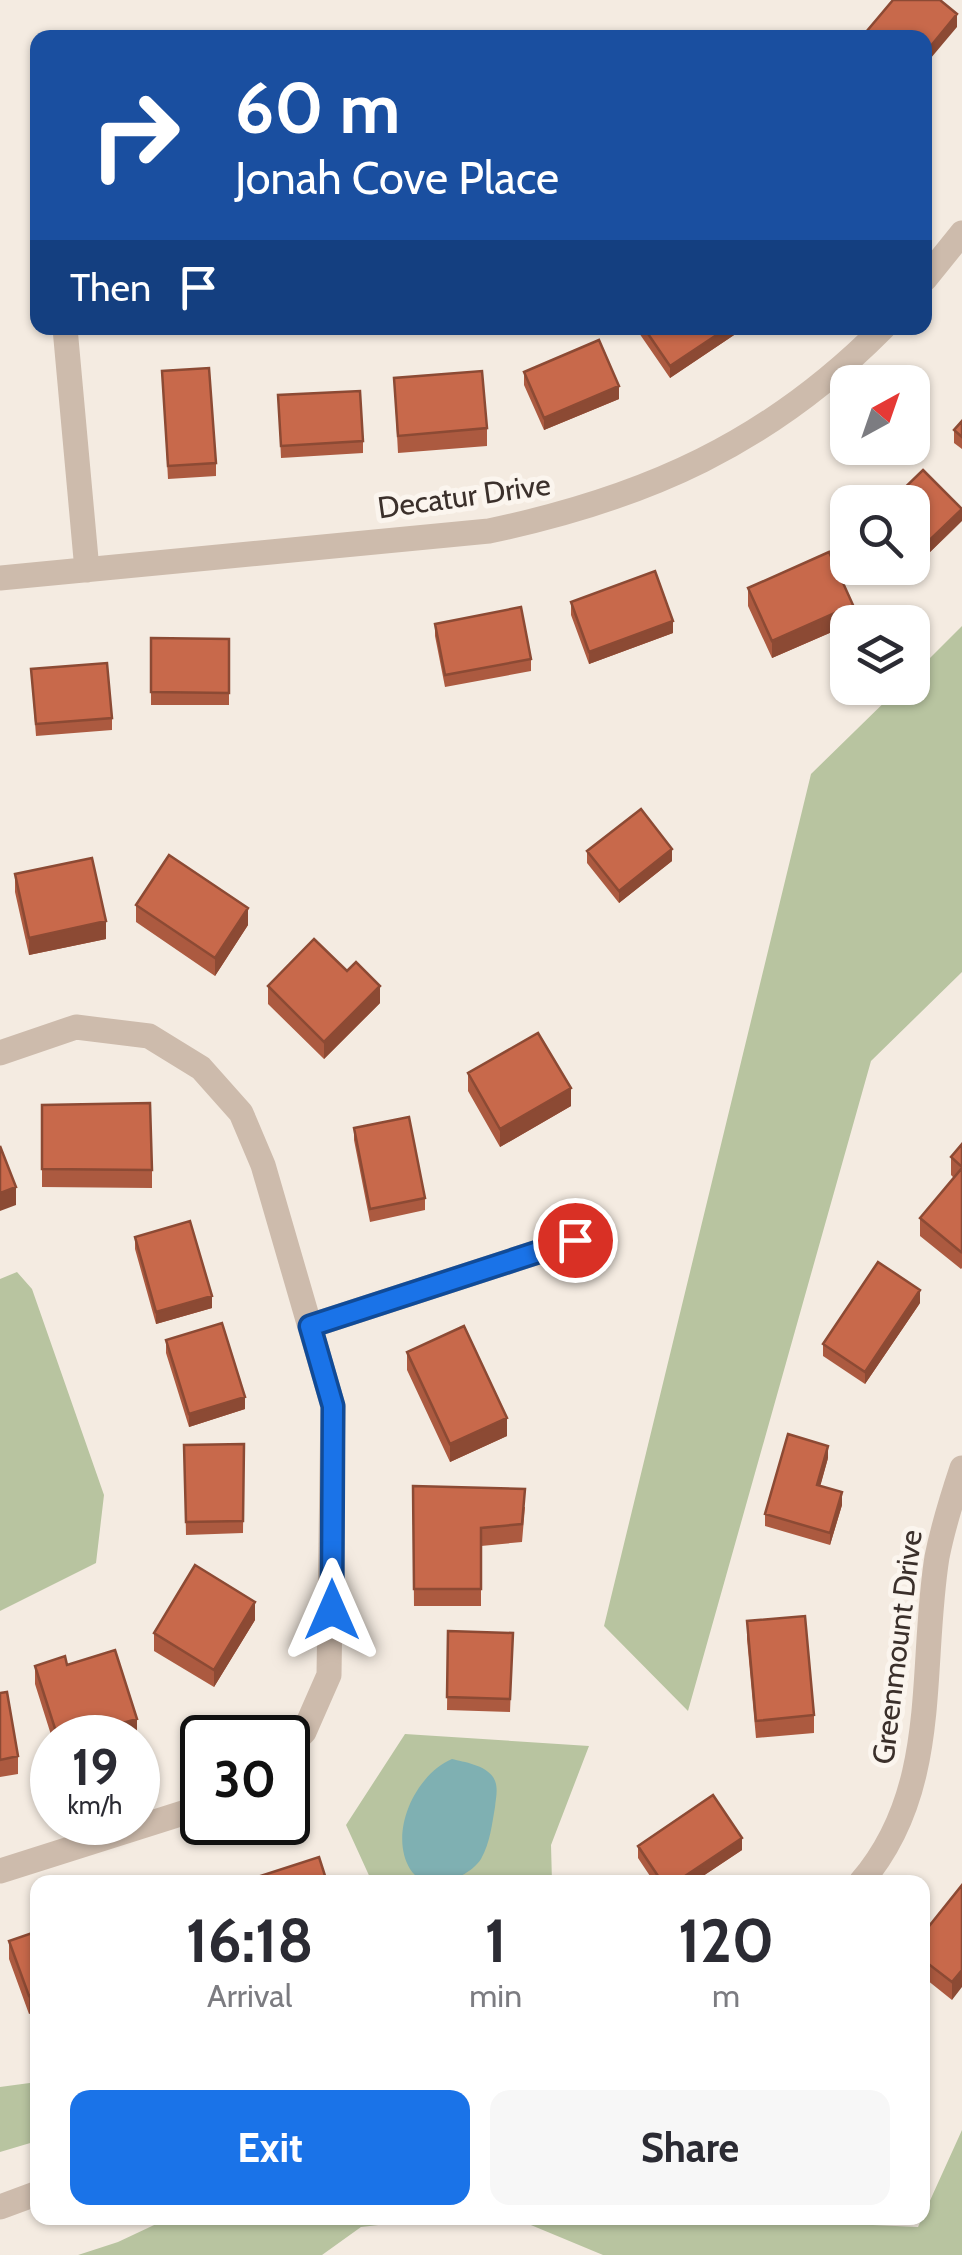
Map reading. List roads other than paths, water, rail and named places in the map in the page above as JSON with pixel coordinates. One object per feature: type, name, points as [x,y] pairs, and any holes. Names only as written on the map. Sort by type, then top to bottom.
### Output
[{"type":"street","points":[[932,271],[962,233]]},
{"type":"street","points":[[65,335],[87,570]]},
{"type":"street","name":"Decatur Drive","points":[[0,578],[489,531],[561,516],[631,494],[712,457],[787,411],[845,366],[876,335]]},
{"type":"street","points":[[0,1053],[76,1027],[149,1036],[201,1068],[241,1112],[263,1165],[333,1406],[329,1675],[310,1718]]},
{"type":"street","points":[[310,1326],[575,1240]]},
{"type":"street","name":"Greenmount Drive","points":[[866,1875],[897,1828],[914,1784],[924,1737],[937,1560],[962,1468]]},
{"type":"street","points":[[0,1871],[180,1814]]},
{"type":"street","points":[[0,2207],[30,2196]]},
{"type":"water","points":[[452,1759],[480,1767],[495,1780],[487,1847],[475,1866],[462,1875],[415,1875],[404,1854],[404,1822],[417,1791]]}]
